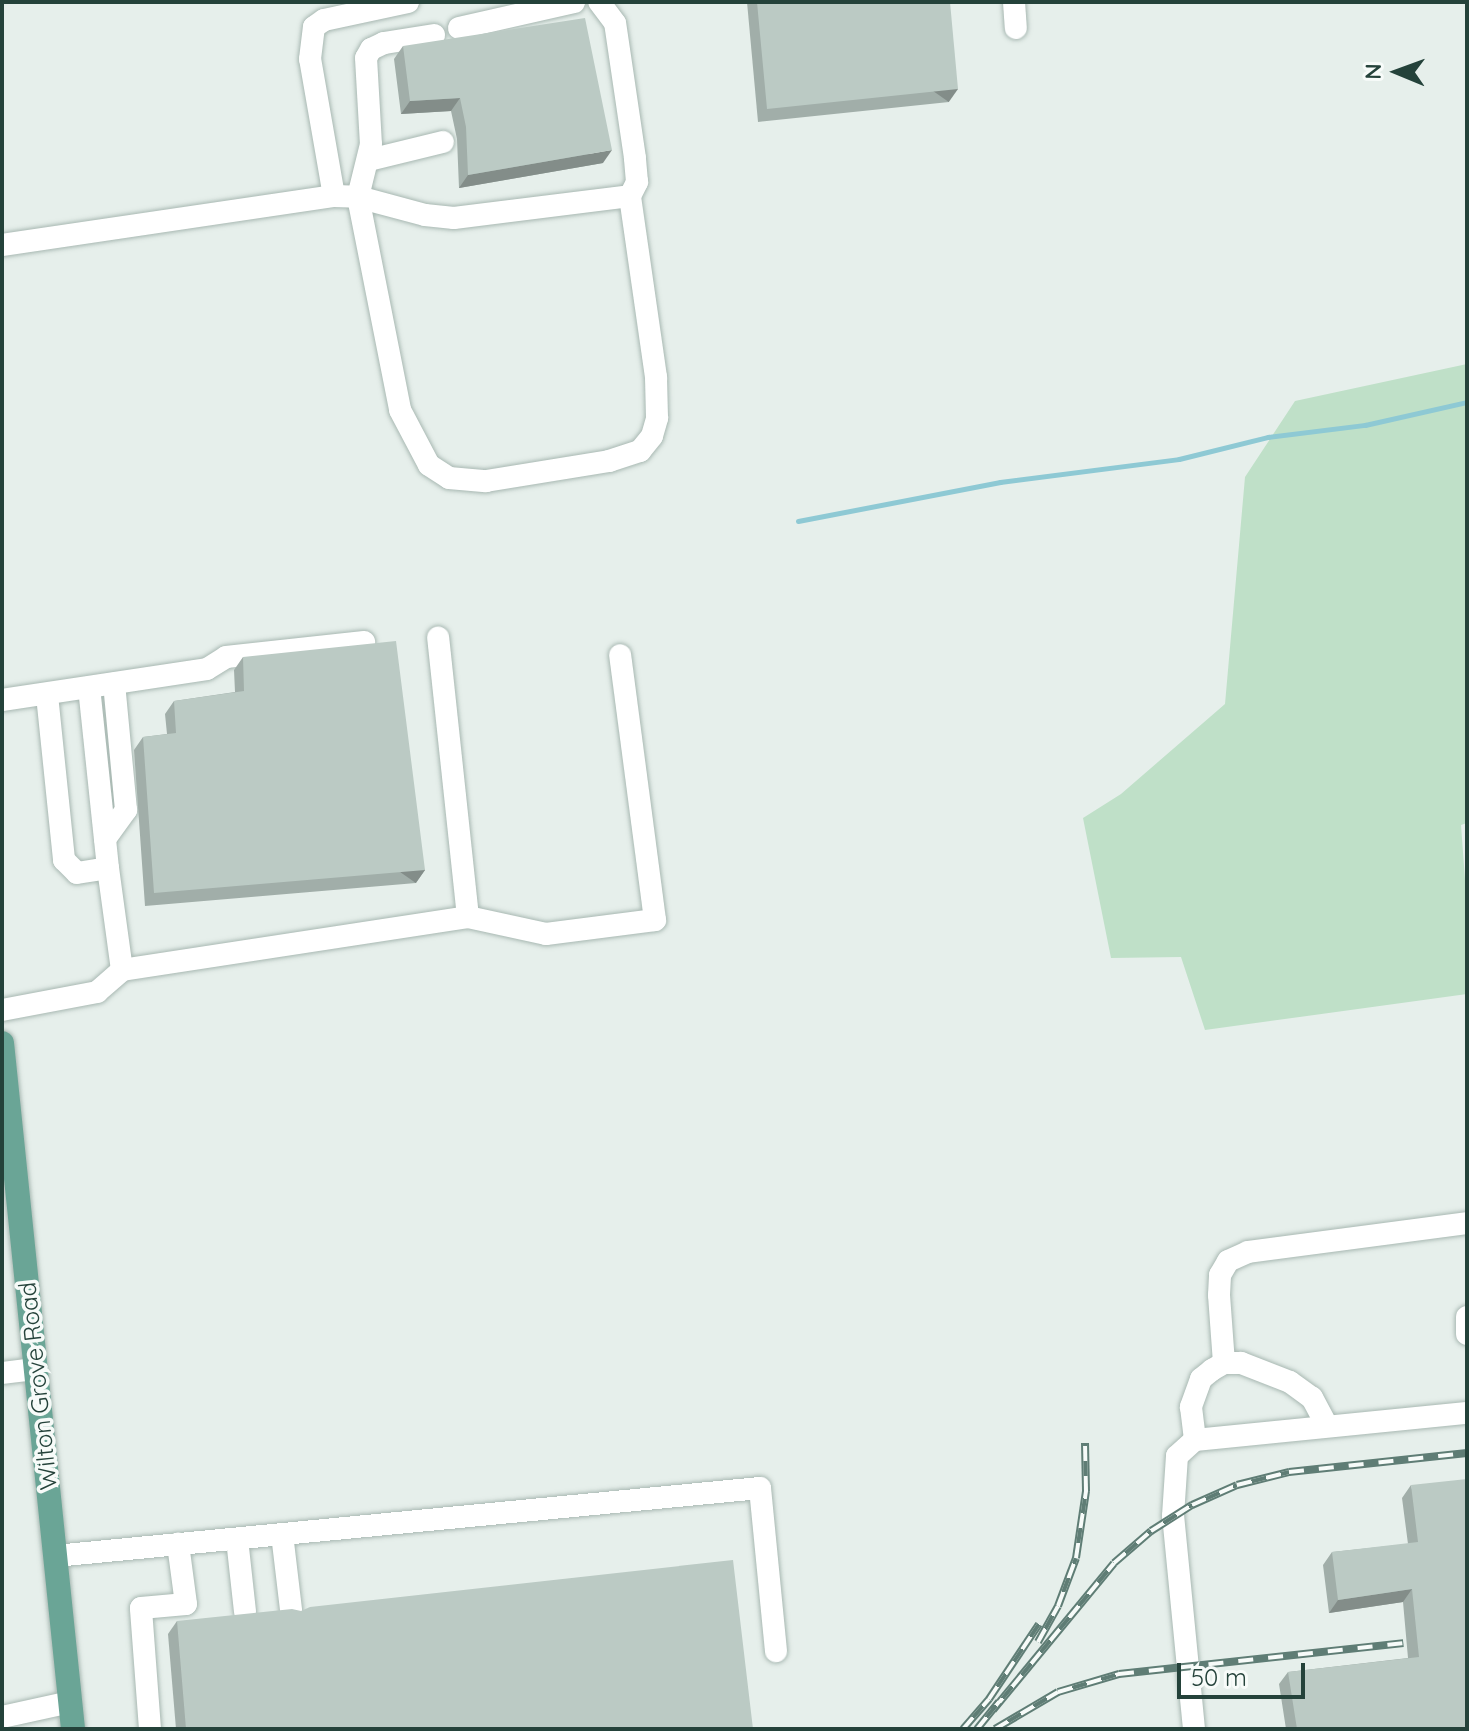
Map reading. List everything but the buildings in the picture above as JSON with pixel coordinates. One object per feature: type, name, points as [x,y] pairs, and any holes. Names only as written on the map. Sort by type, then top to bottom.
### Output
[{"type":"main road","name":"Wilton Grove Road","points":[[2,1043],[73,1729]]},
{"type":"lane","points":[[334,196],[310,59],[314,27],[324,20],[408,2]]},
{"type":"lane","points":[[459,28],[574,2]]},
{"type":"lane","points":[[434,35],[384,43],[371,49],[366,58],[371,125],[369,160],[358,197],[400,410],[429,465],[449,478],[486,481],[609,461],[640,451],[652,436],[657,418],[656,377],[630,196],[637,182],[635,158],[615,23],[603,3],[599,2]]},
{"type":"lane","points":[[1014,2],[1016,28]]},
{"type":"lane","points":[[369,160],[443,142]]},
{"type":"lane","points":[[2,245],[334,196],[358,197],[425,215],[454,218],[630,196]]},
{"type":"lane","points":[[438,638],[468,917]]},
{"type":"lane","points":[[2,700],[207,669],[226,657],[364,642]]},
{"type":"lane","points":[[2,1010],[97,992],[122,970],[468,917],[546,934],[655,920],[620,655]]},
{"type":"lane","points":[[105,839],[126,810],[114,684]]},
{"type":"lane","points":[[89,688],[122,970]]},
{"type":"lane","points":[[47,695],[64,860],[77,873],[108,868]]},
{"type":"lane","points":[[1224,1363],[1219,1295],[1220,1275],[1228,1261],[1248,1252],[1467,1223]]},
{"type":"lane","points":[[1467,1317],[1467,1334]]},
{"type":"lane","points":[[1195,1440],[1191,1407],[1194,1393],[1201,1379],[1224,1363],[1241,1363],[1290,1382],[1312,1398],[1326,1424]]},
{"type":"lane","points":[[2,1373],[36,1369]]},
{"type":"lane","points":[[1194,1729],[1173,1516],[1177,1456],[1195,1440],[1326,1424],[1467,1413]]},
{"type":"lane","points":[[55,1556],[760,1488],[776,1651]]},
{"type":"lane","points":[[282,1534],[291,1610]]},
{"type":"lane","points":[[237,1539],[245,1612]]},
{"type":"lane","points":[[150,1729],[141,1608],[186,1604],[178,1544]]},
{"type":"lane","points":[[2,1717],[70,1702]]},
{"type":"green space","points":[[1467,364],[1467,823],[1461,825],[1467,906],[1467,994],[1205,1030],[1181,957],[1111,958],[1083,818],[1121,794],[1225,704],[1245,477],[1295,401]]},
{"type":"waterway","points":[[798,521],[1000,482],[1179,459],[1268,437],[1365,425],[1467,402]]},
{"type":"railway","points":[[1038,1642],[1058,1606],[1076,1558],[1086,1491],[1085,1443]]},
{"type":"railway","points":[[993,1710],[1114,1563],[1151,1531],[1192,1505],[1237,1485],[1289,1472],[1467,1453]]},
{"type":"railway","points":[[963,1729],[989,1699],[1039,1624]]},
{"type":"railway","points":[[995,1729],[1058,1692],[1119,1674],[1403,1643]]},
{"type":"railway","points":[[977,1729],[999,1702]]}]
